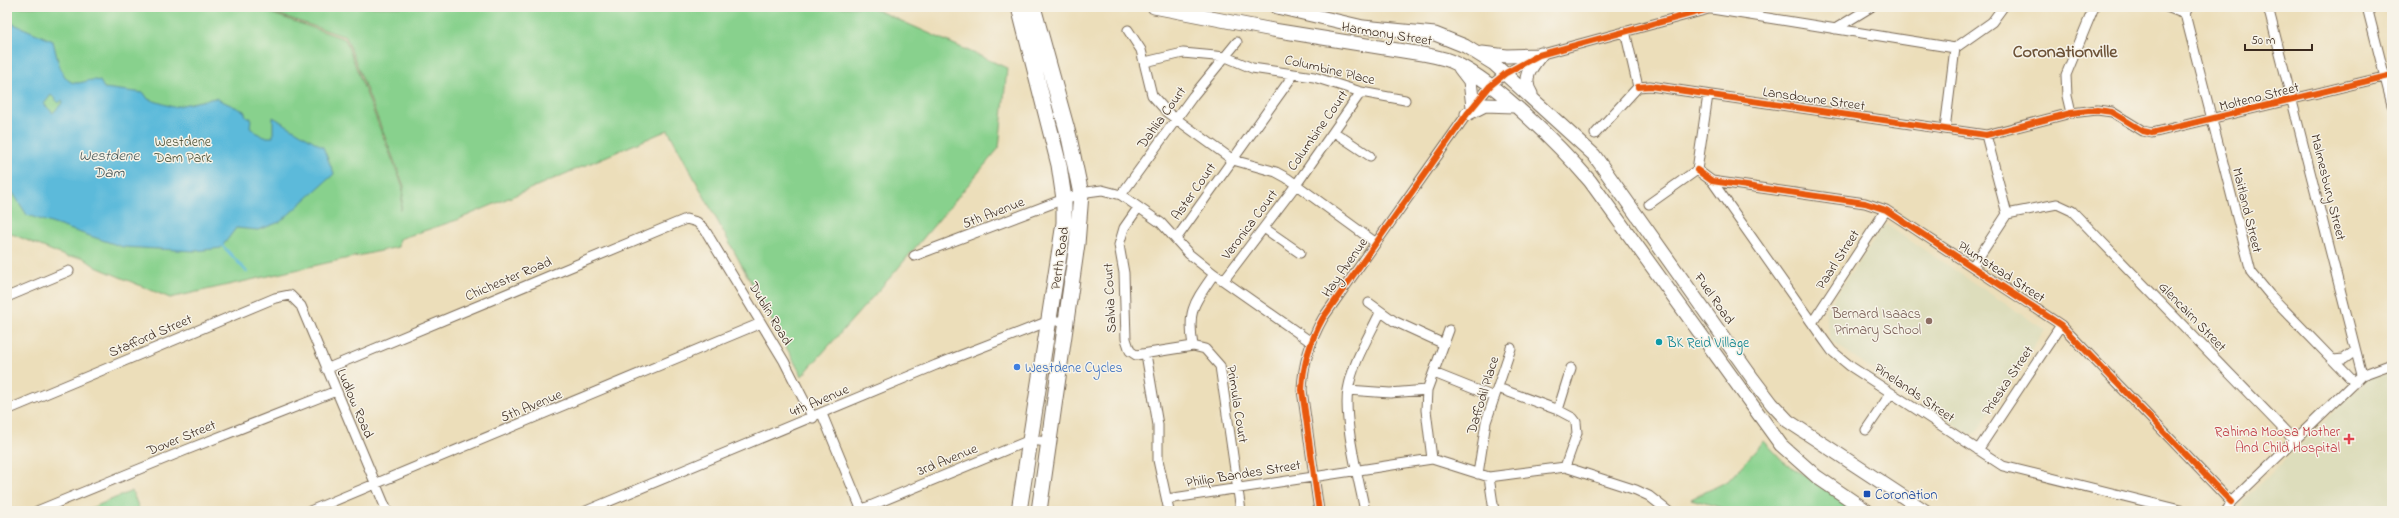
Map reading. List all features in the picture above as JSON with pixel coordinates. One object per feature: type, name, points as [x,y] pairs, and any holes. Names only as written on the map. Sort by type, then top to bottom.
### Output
[{"type":"main road","points":[[1039,28],[1044,7]]},
{"type":"main road","name":"Harmony Street","points":[[1154,7],[1273,30],[1422,54],[1455,63],[1490,86]]},
{"type":"main road","name":"Harmony Street","points":[[1277,7],[1363,27],[1435,34],[1476,51],[1506,73]]},
{"type":"main road","name":"Perth Road","points":[[1022,8],[1039,28],[1069,137],[1081,194],[1078,236],[1039,511]]},
{"type":"main road","name":"Perth Road","points":[[1019,511],[1063,241],[1064,199],[1051,130],[1022,8]]},
{"type":"main road","points":[[1476,51],[1507,56],[1540,55]]},
{"type":"main road","points":[[1533,97],[1527,88],[1526,79],[1540,55]]},
{"type":"main road","points":[[1455,63],[1470,81],[1470,110],[1485,104],[1514,106]]},
{"type":"main road","name":"Fuel Road","points":[[1506,73],[1533,97],[1597,160],[1753,379],[1781,414],[1828,448],[1925,511]]},
{"type":"main road","points":[[1490,86],[1514,106],[1579,168],[1602,195],[1781,445],[1817,477],[1867,511]]},
{"type":"street","points":[[1835,29],[1870,7]]},
{"type":"street","points":[[1506,73],[1540,55],[1714,8],[1955,48],[1992,22],[2003,7]]},
{"type":"street","points":[[2071,113],[2067,96],[2066,75],[2094,7]]},
{"type":"street","points":[[2167,7],[2186,11]]},
{"type":"street","name":"Malmesbury Street","points":[[2268,7],[2362,375]]},
{"type":"street","points":[[2367,7],[2389,76],[2392,105]]},
{"type":"street","name":"Maitland Street","points":[[2186,11],[2211,120],[2251,272],[2270,295],[2355,383]]},
{"type":"street","points":[[1128,30],[1138,44],[1145,62],[1152,95],[1176,120],[1233,160],[1276,172],[1376,243]]},
{"type":"street","points":[[1595,134],[1638,87],[1625,31]]},
{"type":"street","points":[[1226,57],[1237,42]]},
{"type":"street","points":[[1945,129],[1955,48]]},
{"type":"street","name":"Columbine Place","points":[[1145,62],[1183,53],[1226,57],[1252,68],[1323,79],[1361,92],[1405,100]]},
{"type":"street","name":"Dahlia Court","points":[[1121,195],[1176,120],[1226,57]]},
{"type":"street","name":"Hay Avenue","points":[[1319,511],[1302,390],[1303,370],[1311,342],[1323,318],[1470,110],[1490,86],[1506,73]]},
{"type":"street","name":"Aster Court","points":[[1176,239],[1294,74]]},
{"type":"street","name":"Molteno Street","points":[[1986,135],[2071,113],[2097,110],[2112,112],[2133,125],[2152,133],[2389,76]]},
{"type":"street","name":"Lansdowne Street","points":[[1638,87],[1650,86],[1986,135]]},
{"type":"street","name":"Columbine Court","points":[[1296,185],[1361,92]]},
{"type":"street","points":[[1649,204],[1697,170],[1708,95]]},
{"type":"street","points":[[1334,132],[1370,156]]},
{"type":"street","points":[[1973,266],[2007,214],[1986,135]]},
{"type":"street","name":"Plumstead Street","points":[[1697,170],[1712,181],[1866,203],[1886,210],[2061,325],[2229,507]]},
{"type":"street","name":"Pinelands Street","points":[[1712,181],[1812,323],[1840,358],[2003,466],[2184,511]]},
{"type":"street","name":"Veronica Court","points":[[1224,280],[1296,185]]},
{"type":"street","name":"5th Avenue","points":[[914,256],[1064,199],[1102,190],[1121,195]]},
{"type":"street","points":[[1121,195],[1161,223],[1189,254],[1214,274],[1311,342]]},
{"type":"street","name":"Glencairn Street","points":[[2007,214],[2057,204],[2072,211],[2294,440]]},
{"type":"street","name":"Salvia Court","points":[[1138,208],[1124,228],[1119,245],[1124,273],[1126,339],[1133,353],[1146,354]]},
{"type":"street","name":"Paarl Street","points":[[1812,323],[1886,210]]},
{"type":"street","name":"Chichester Road","points":[[326,369],[682,220],[692,220],[701,225]]},
{"type":"street","name":"Dublin Road","points":[[701,225],[790,372],[812,418]]},
{"type":"street","points":[[1264,228],[1300,253]]},
{"type":"street","points":[[7,297],[69,271]]},
{"type":"street","points":[[1170,511],[1158,460],[1158,425],[1146,354],[1193,346],[1189,324],[1191,311],[1214,274]]},
{"type":"street","name":"Stafford Street","points":[[7,410],[284,294],[295,298],[301,306]]},
{"type":"street","points":[[1369,304],[1380,313],[1444,344]]},
{"type":"street","name":"Ludlow Road","points":[[301,306],[326,369],[387,511]]},
{"type":"street","points":[[1365,511],[1356,470],[1347,402],[1348,390],[1358,359],[1380,313]]},
{"type":"street","name":"4th Avenue","points":[[586,511],[822,414],[936,365],[1049,321],[1065,321]]},
{"type":"street","name":"5th Avenue","points":[[310,511],[761,323]]},
{"type":"street","name":"Prieska Street","points":[[1978,450],[2061,325]]},
{"type":"street","points":[[1432,459],[1426,410],[1427,390],[1449,330]]},
{"type":"street","name":"Primula Court","points":[[1193,346],[1205,349],[1220,366],[1241,511]]},
{"type":"street","name":"Daffodil Place","points":[[1478,474],[1483,433],[1512,348]]},
{"type":"street","points":[[2333,360],[2344,359],[2355,350]]},
{"type":"street","points":[[2229,507],[2294,440],[2362,375],[2392,364]]},
{"type":"street","points":[[1558,410],[1571,368]]},
{"type":"street","points":[[1434,373],[1496,393],[1558,410],[1573,418],[1577,427],[1564,467]]},
{"type":"street","points":[[1348,390],[1390,393],[1427,390]]},
{"type":"street","name":"Dover Street","points":[[37,511],[336,391]]},
{"type":"street","points":[[1866,430],[1891,393]]},
{"type":"street","points":[[822,414],[861,510]]},
{"type":"street","name":"3rd Avenue","points":[[861,510],[1030,440],[1048,442]]},
{"type":"street","name":"Philip Bandes Street","points":[[1167,499],[1432,459],[1489,477],[1564,467],[1636,490],[1649,496],[1668,511]]},
{"type":"street","points":[[1489,477],[1494,511]]},
{"type":"shaded area","name":"Bernard Isaacs Primary School","points":[[1885,224],[2045,330],[1976,433],[1970,434],[1963,431],[1831,341],[1825,311]]},
{"type":"shaded area","name":"Rahima Moosa Mother And Child Hospital","points":[[2392,372],[2392,511],[2239,511],[2244,500],[2369,378]]},
{"type":"green space","name":"Westdene Dam Park","points":[[7,7],[253,7],[345,39],[403,187],[401,210],[404,186],[346,37],[256,7],[870,7],[1007,68],[999,148],[894,273],[802,376],[668,130],[457,220],[399,239],[398,247],[170,298],[96,267],[82,257],[67,257],[7,232]]},
{"type":"green space","points":[[1764,441],[1783,461],[1857,511],[1733,511],[1691,499],[1728,481]]},
{"type":"green space","points":[[132,491],[140,511],[84,511]]},
{"type":"water","name":"Westdene Dam","points":[[7,21],[53,41],[62,72],[71,82],[79,83],[90,80],[100,81],[104,88],[144,93],[148,99],[173,107],[215,98],[244,111],[247,118],[251,118],[250,128],[263,137],[273,137],[273,117],[323,147],[334,174],[280,222],[258,230],[236,228],[221,248],[195,251],[123,247],[27,215],[13,193],[7,191]],"holes":[[[51,95],[59,103],[62,100],[63,102],[53,113],[44,104]]]},
{"type":"waterway","points":[[222,245],[247,272]]},
{"type":"cycle path","points":[[1319,511],[1302,390],[1306,361],[1314,335],[1323,318],[1467,114],[1490,86],[1506,73],[1539,55],[1716,7]]},
{"type":"cycle path","points":[[1638,87],[1650,86],[1986,135],[2071,113],[2097,110],[2112,112],[2143,131],[2152,133],[2392,75]]},
{"type":"cycle path","points":[[1697,170],[1712,181],[1865,203],[1886,210],[2061,325],[2231,502]]},
{"type":"place","name":"Bernard Isaacs Primary School","points":[[1929,321]]},
{"type":"place","name":"BK Reid Village","points":[[1659,342]]},
{"type":"place","name":"Westdene Cycles","points":[[1017,367]]},
{"type":"place","name":"Rahima Moosa Mother And Child Hospital","points":[[2349,439]]},
{"type":"place","name":"Coronation","points":[[1867,494]]},
{"type":"district","name":"Coronationville","points":[[2065,51]]}]
